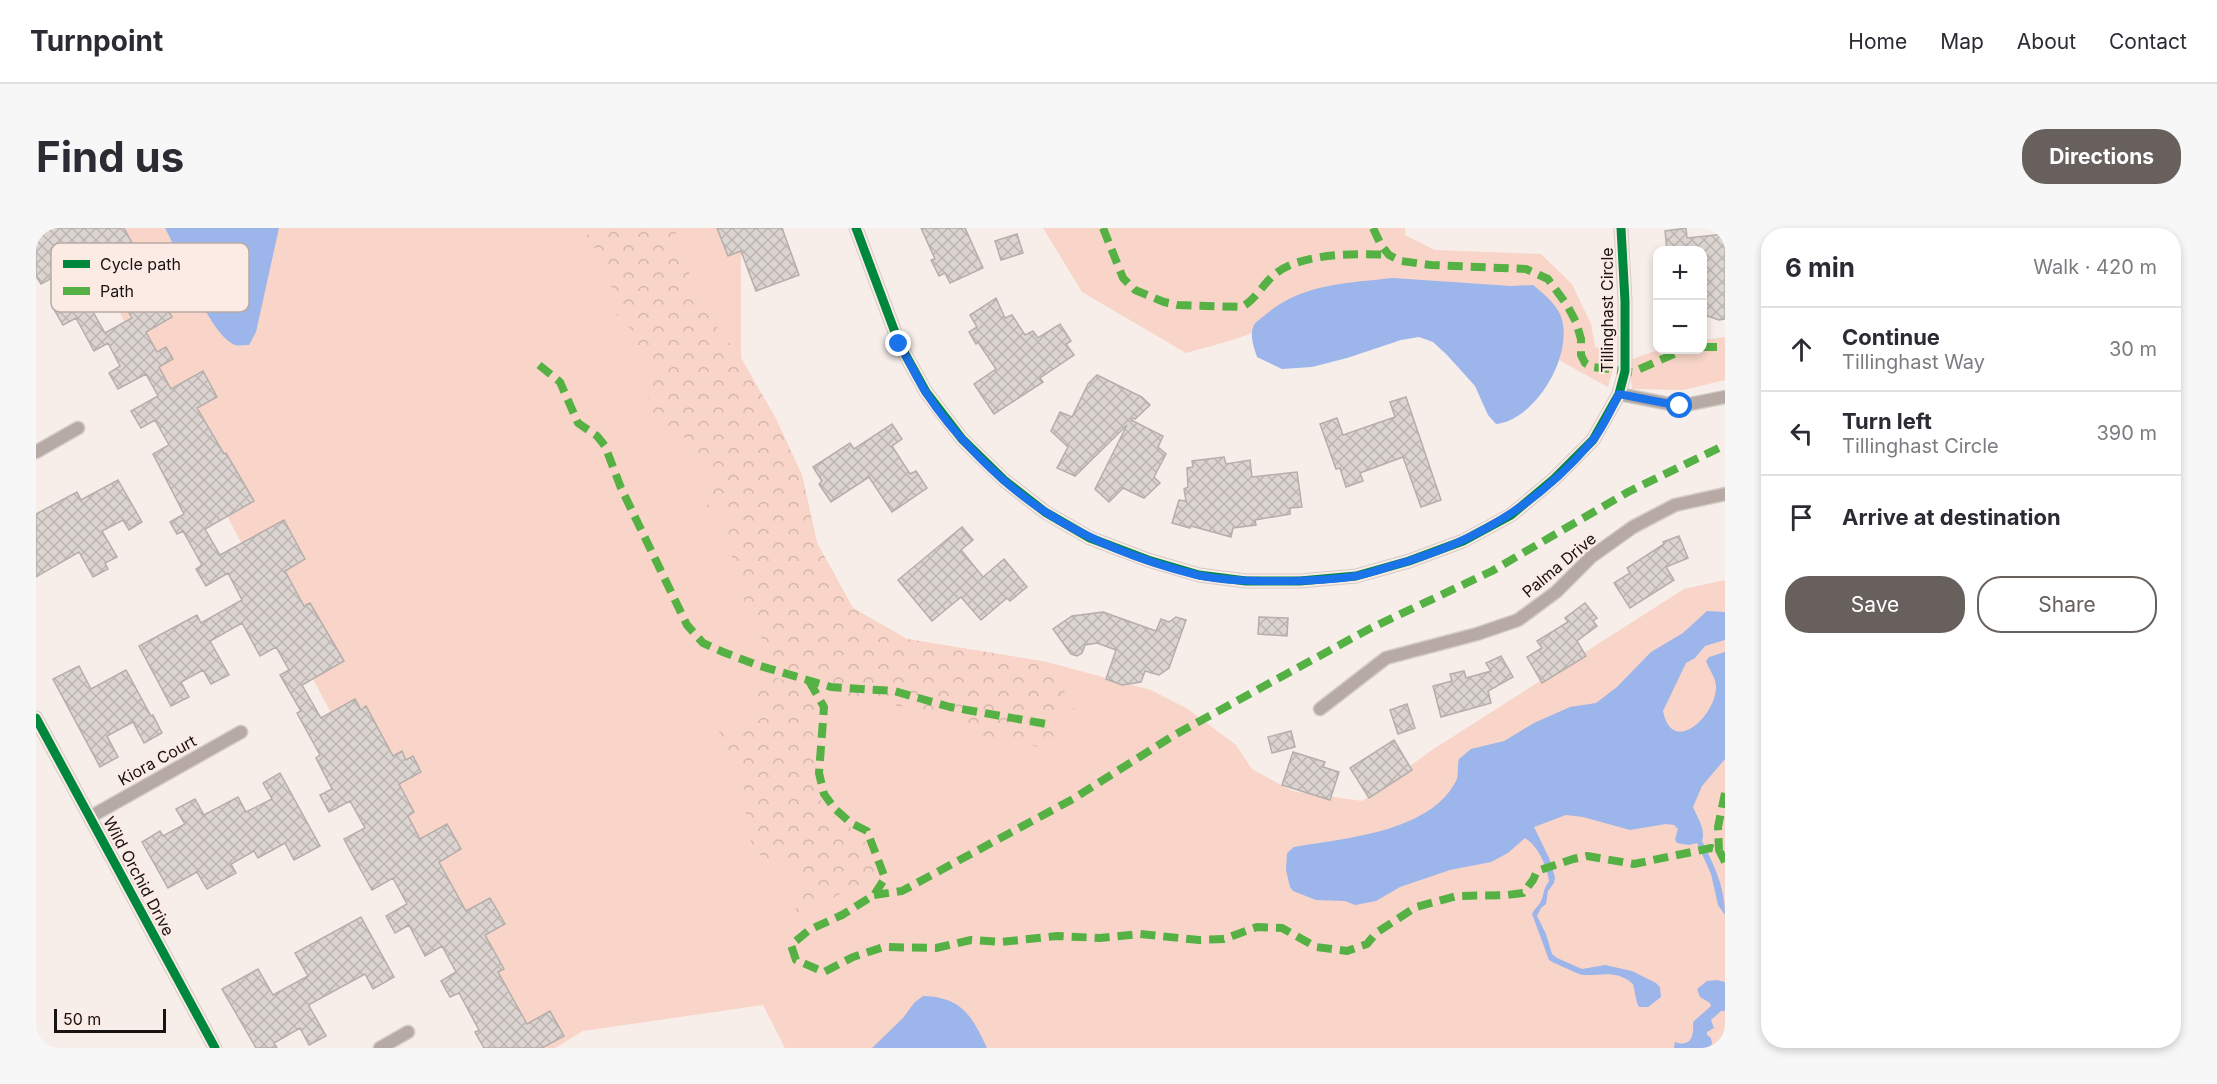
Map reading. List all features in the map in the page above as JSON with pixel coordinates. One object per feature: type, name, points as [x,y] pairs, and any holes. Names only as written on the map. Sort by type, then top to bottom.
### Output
[{"type":"street","name":"Tillinghast Circle","points":[[856,228],[899,344],[926,392],[962,439],[1004,480],[1046,512],[1090,538],[1148,560],[1199,575],[1246,581],[1300,581],[1356,576],[1409,561],[1463,541],[1511,515],[1554,479],[1593,440],[1619,394],[1624,371],[1625,301],[1621,228]]},
{"type":"street","points":[[1619,394],[1680,406],[1725,397]]},
{"type":"street","points":[[36,452],[78,428]]},
{"type":"street","name":"Palma Drive","points":[[1320,709],[1386,658],[1477,634],[1518,620],[1556,592],[1590,557],[1633,527],[1675,505],[1725,494]]},
{"type":"street","name":"Wild Orchid Drive","points":[[36,718],[215,1048]]},
{"type":"street","name":"Kiora Court","points":[[90,817],[241,732]]},
{"type":"street","points":[[380,1048],[408,1032]]},
{"type":"green space","points":[[75,228],[741,228],[741,358],[775,417],[802,475],[817,543],[853,608],[907,639],[1047,662],[1151,690],[1188,709],[1236,745],[1252,769],[1292,791],[1362,801],[1432,750],[1684,589],[1725,580],[1725,1048],[785,1048],[763,1005],[583,1031],[555,1048],[524,1048],[378,802],[119,312],[249,312],[249,243],[83,243]]},
{"type":"green space","points":[[589,228],[674,228],[700,305],[741,358],[775,417],[802,475],[817,543],[853,608],[907,639],[1047,662],[1077,713],[1060,716],[1050,723],[1047,727],[1053,731],[1056,738],[1047,750],[1013,739],[981,745],[944,712],[846,699],[832,693],[822,681],[775,666],[745,606],[730,550],[727,514],[707,507],[714,470],[685,459],[686,438],[648,420],[649,389],[654,371],[652,365],[640,358],[636,352],[634,332],[615,313],[608,261],[586,240]]},
{"type":"green space","points":[[1043,228],[1405,228],[1405,235],[1435,250],[1541,254],[1572,284],[1591,324],[1595,347],[1613,355],[1613,369],[1608,387],[1555,358],[1556,326],[1292,318],[1233,340],[1186,353],[1082,292]]},
{"type":"green space","points":[[1725,337],[1725,380],[1683,390],[1632,389],[1630,360],[1653,352],[1653,354],[1707,354],[1707,339]]},
{"type":"green space","points":[[766,676],[790,682],[803,690],[813,702],[816,710],[814,764],[818,794],[824,806],[832,814],[857,832],[868,850],[869,865],[876,870],[876,879],[869,888],[838,895],[807,918],[794,913],[800,891],[792,872],[762,856],[753,846],[747,824],[742,779],[719,732],[759,713],[756,679]]},
{"type":"water","points":[[165,228],[279,228],[256,332],[249,345],[235,345],[225,338],[206,312],[249,312],[249,243],[172,243]]},
{"type":"water","points":[[1393,278],[1511,286],[1533,285],[1554,305],[1562,320],[1564,335],[1556,369],[1537,399],[1510,420],[1496,424],[1488,415],[1475,386],[1433,342],[1419,337],[1401,340],[1312,367],[1282,369],[1257,357],[1252,337],[1254,325],[1278,305],[1308,291],[1325,287]]},
{"type":"water","points":[[1707,611],[1725,612],[1725,640],[1705,646],[1695,658],[1686,663],[1663,711],[1668,724],[1675,731],[1684,731],[1693,727],[1702,719],[1714,698],[1716,687],[1706,661],[1709,657],[1725,652],[1725,759],[1702,786],[1693,807],[1702,828],[1702,841],[1721,886],[1725,915],[1718,905],[1711,874],[1697,843],[1689,845],[1677,843],[1675,839],[1678,829],[1674,825],[1666,824],[1630,830],[1583,817],[1566,815],[1534,827],[1550,860],[1555,878],[1548,891],[1546,904],[1537,916],[1552,954],[1582,969],[1605,965],[1632,971],[1656,983],[1660,987],[1661,997],[1648,1007],[1639,1007],[1633,984],[1621,976],[1583,975],[1549,960],[1532,914],[1540,903],[1549,881],[1548,875],[1538,851],[1525,838],[1508,853],[1491,862],[1450,870],[1400,887],[1376,901],[1355,905],[1345,901],[1316,900],[1293,891],[1290,887],[1286,870],[1287,853],[1294,847],[1384,830],[1426,812],[1443,798],[1456,781],[1459,759],[1471,749],[1504,741],[1534,723],[1570,707],[1596,703],[1617,687],[1651,652],[1683,633]]},
{"type":"water","points":[[1707,981],[1725,982],[1725,1011],[1721,1011],[1711,1020],[1714,1028],[1707,1032],[1707,1035],[1711,1038],[1712,1044],[1707,1048],[1674,1048],[1675,1042],[1685,1043],[1691,1039],[1693,1022],[1711,1006],[1700,997],[1697,989]]},
{"type":"water","points":[[923,996],[947,1000],[964,1010],[987,1048],[872,1048]]},
{"type":"building","points":[[36,228],[124,228],[132,243],[51,243],[51,278],[41,284],[36,276]]},
{"type":"building","points":[[717,228],[782,228],[799,275],[756,291],[741,251],[728,256]]},
{"type":"building","points":[[921,228],[965,228],[983,268],[950,283],[945,273],[939,276],[931,260],[935,259]]},
{"type":"building","points":[[1686,228],[1687,238],[1725,234],[1725,319],[1719,320],[1707,316],[1707,246],[1667,246],[1665,231]]},
{"type":"building","points":[[1017,234],[1023,253],[1001,260],[995,241]]},
{"type":"building","points":[[996,298],[1005,318],[1012,315],[1025,335],[1033,331],[1038,338],[1060,324],[1071,341],[1066,344],[1074,355],[1040,378],[1043,382],[994,414],[974,384],[996,369],[969,332],[977,327],[970,315]]},
{"type":"building","points":[[55,312],[93,312],[105,333],[132,318],[129,312],[169,312],[172,317],[146,332],[157,352],[166,347],[173,359],[159,367],[171,389],[203,371],[217,397],[197,408],[254,501],[205,529],[220,555],[284,520],[305,559],[285,571],[304,606],[310,603],[344,661],[302,685],[321,718],[355,699],[361,710],[366,706],[393,756],[402,751],[406,760],[413,756],[421,772],[399,784],[414,812],[408,816],[420,839],[447,824],[461,849],[439,862],[466,911],[490,898],[505,924],[485,935],[504,969],[498,972],[527,1024],[550,1011],[564,1036],[542,1048],[484,1048],[475,1032],[479,1030],[459,993],[450,997],[441,981],[456,972],[442,946],[425,956],[409,925],[395,933],[386,916],[407,904],[393,878],[372,890],[353,856],[344,839],[365,828],[350,801],[329,812],[320,795],[332,789],[316,758],[320,755],[297,713],[301,711],[280,675],[289,670],[276,647],[260,656],[242,623],[210,641],[229,675],[211,684],[203,670],[181,682],[189,697],[171,706],[139,646],[197,615],[201,623],[242,600],[228,573],[206,586],[196,569],[202,565],[183,531],[177,534],[170,522],[184,514],[153,454],[169,445],[155,420],[141,428],[131,411],[158,396],[146,374],[118,389],[109,373],[120,366],[108,343],[94,351],[76,318],[63,325]]},
{"type":"building","points":[[1097,375],[1142,397],[1150,405],[1131,420],[1163,436],[1158,447],[1166,454],[1154,477],[1160,483],[1144,498],[1123,488],[1109,502],[1095,489],[1127,425],[1075,476],[1057,468],[1068,447],[1051,431],[1060,412],[1072,417],[1088,384]]},
{"type":"building","points":[[1406,397],[1441,500],[1421,507],[1403,457],[1360,473],[1363,481],[1346,487],[1340,468],[1336,469],[1320,424],[1337,418],[1343,435],[1395,417],[1390,402]]},
{"type":"building","points":[[892,424],[902,439],[892,446],[910,474],[916,471],[927,488],[892,512],[869,477],[831,502],[819,484],[822,481],[813,467],[850,443],[854,449]]},
{"type":"building","points":[[1224,457],[1226,464],[1250,460],[1252,477],[1297,472],[1302,507],[1290,508],[1290,514],[1255,520],[1256,525],[1233,528],[1231,537],[1172,523],[1179,500],[1186,501],[1184,489],[1188,487],[1187,468],[1193,467],[1192,461]]},
{"type":"building","points":[[118,480],[142,522],[129,530],[123,520],[102,531],[117,557],[105,563],[108,569],[93,577],[79,552],[36,577],[36,514],[77,492],[81,500]]},
{"type":"building","points":[[962,527],[973,540],[961,550],[983,577],[1004,559],[1027,587],[1010,601],[1007,598],[981,620],[961,597],[932,621],[898,580]]},
{"type":"building","points":[[1679,536],[1688,558],[1666,567],[1674,580],[1630,608],[1614,583],[1630,573],[1627,568],[1664,544],[1663,542]]},
{"type":"building","points":[[1585,603],[1597,618],[1593,621],[1597,626],[1577,641],[1586,656],[1542,683],[1527,657],[1542,648],[1537,641],[1568,622],[1565,618]]},
{"type":"building","points":[[1103,612],[1156,631],[1161,619],[1169,622],[1176,617],[1186,620],[1169,668],[1159,675],[1145,671],[1141,682],[1122,685],[1106,679],[1116,650],[1097,643],[1085,645],[1082,653],[1077,656],[1071,654],[1053,629],[1072,616]]},
{"type":"building","points":[[1259,617],[1288,618],[1287,636],[1258,634]]},
{"type":"building","points":[[1501,656],[1513,677],[1488,691],[1491,703],[1441,717],[1433,686],[1452,681],[1450,674],[1464,671],[1466,678],[1491,671],[1486,663]]},
{"type":"building","points":[[79,666],[91,689],[126,670],[162,733],[144,743],[133,722],[107,736],[118,757],[100,767],[53,679]]},
{"type":"building","points":[[1407,704],[1415,728],[1398,734],[1390,710]]},
{"type":"building","points":[[1291,731],[1295,747],[1272,753],[1268,737]]},
{"type":"building","points":[[1394,740],[1412,770],[1369,798],[1350,768]]},
{"type":"building","points":[[1293,752],[1325,762],[1323,767],[1339,772],[1330,800],[1282,785]]},
{"type":"building","points":[[280,773],[320,846],[294,860],[285,843],[258,858],[254,851],[231,864],[236,873],[207,889],[197,872],[168,888],[142,842],[160,831],[163,836],[185,824],[176,809],[195,799],[204,815],[238,797],[246,812],[272,799],[263,783]]},
{"type":"building","points":[[361,917],[394,977],[373,989],[365,974],[310,1004],[326,1036],[309,1045],[300,1028],[274,1043],[277,1048],[256,1048],[222,989],[258,969],[273,995],[308,976],[295,953]]},
{"type":"marked path","points":[[1103,228],[1123,278],[1135,290],[1178,305],[1242,307],[1275,274],[1299,262],[1330,256],[1389,255]]},
{"type":"marked path","points":[[1373,228],[1389,255],[1401,261],[1431,265],[1526,269],[1548,279],[1576,322],[1581,339],[1581,355],[1585,363],[1592,367],[1633,372],[1674,354]]},
{"type":"marked path","points":[[1707,347],[1725,347]]},
{"type":"marked path","points":[[539,365],[560,382],[578,423],[597,436],[605,446],[621,488],[687,625],[703,643],[757,665],[831,687],[894,691],[950,707],[1052,725]]},
{"type":"marked path","points":[[874,895],[902,891],[1073,799],[1176,734],[1369,629],[1492,571],[1628,492],[1725,445]]},
{"type":"marked path","points":[[809,681],[824,707],[819,773],[824,794],[835,809],[851,823],[867,831],[885,878],[874,895],[842,915],[809,930],[791,945],[796,960],[824,972],[853,957],[884,947],[936,948],[971,940],[1001,942],[1057,936],[1100,938],[1140,934],[1199,940],[1224,939],[1257,927],[1282,928],[1316,947],[1347,951],[1367,944],[1376,933],[1416,907],[1457,896],[1523,893],[1537,871],[1573,859],[1587,856],[1634,864],[1711,848],[1719,850],[1725,862]]},
{"type":"marked path","points":[[1725,793],[1718,827],[1719,850],[1725,847]]},
{"type":"cycle path","points":[[856,228],[899,343],[926,392],[962,439],[1004,480],[1045,512],[1090,538],[1148,560],[1199,575],[1246,581],[1300,581],[1356,576],[1409,561],[1463,541],[1511,515],[1554,479],[1593,440],[1619,394],[1625,371],[1625,301],[1621,228]]},
{"type":"cycle path","points":[[36,718],[215,1048]]},
{"type":"route","points":[[899,344],[926,392],[962,439],[1004,480],[1046,512],[1090,538],[1148,560],[1199,575],[1246,581],[1300,581],[1356,576],[1409,561],[1463,541],[1511,515],[1554,479],[1593,440],[1619,394],[1680,406]]}]
